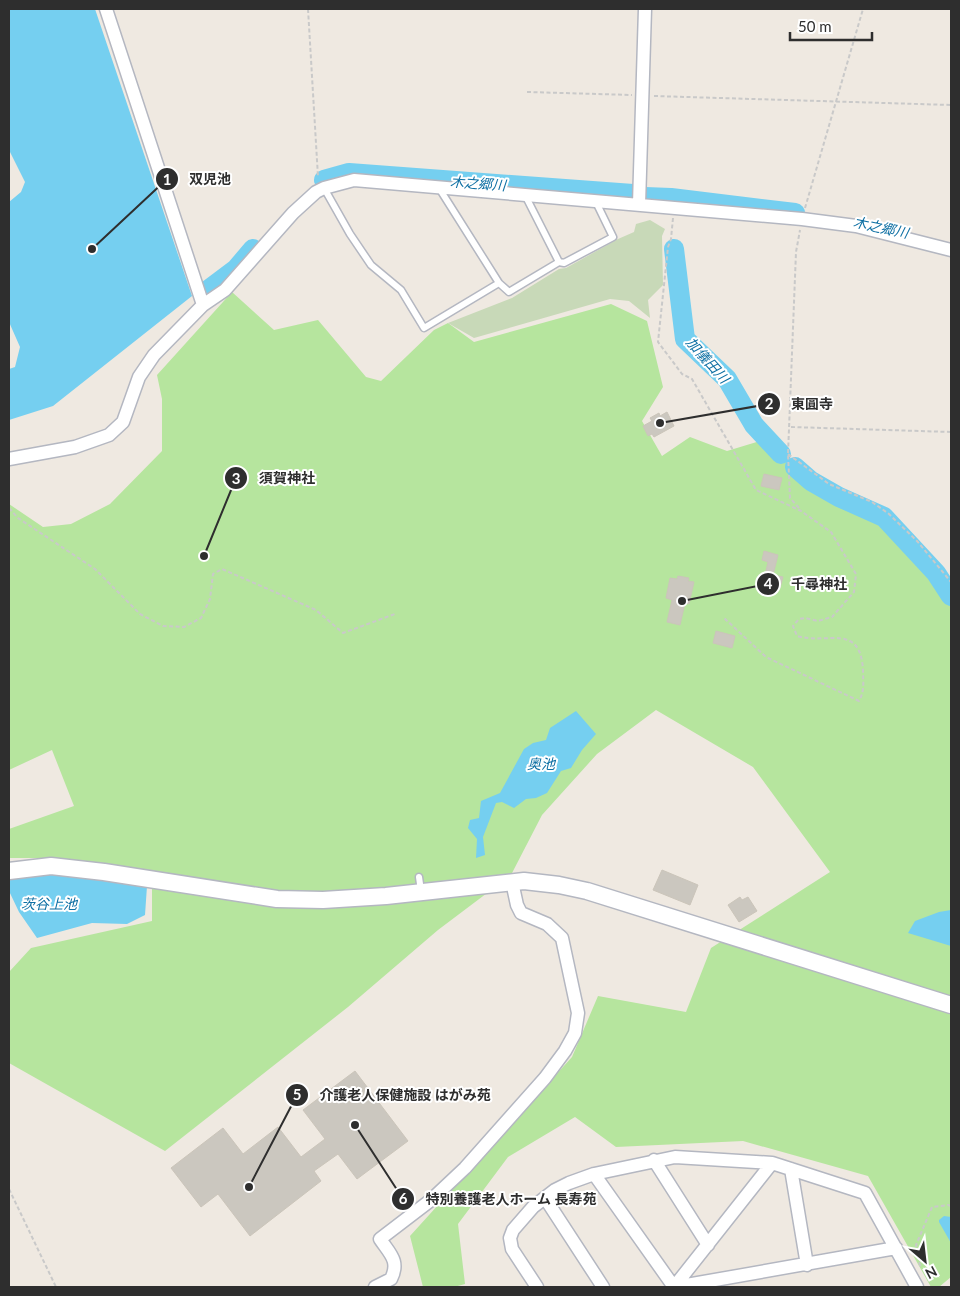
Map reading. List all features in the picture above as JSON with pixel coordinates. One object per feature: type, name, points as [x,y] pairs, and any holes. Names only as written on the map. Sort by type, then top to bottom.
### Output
[{"type":"street","points":[[106,9],[203,305]]},
{"type":"street","points":[[638,204],[645,9]]},
{"type":"street","points":[[9,459],[75,446],[109,435],[123,422],[140,377],[154,354],[203,305],[225,290],[293,213],[316,192],[354,180],[802,219],[856,226],[951,250]]},
{"type":"street","points":[[9,871],[51,866],[104,872],[277,899],[323,900],[386,896],[420,884],[524,881],[559,885],[587,891],[951,1005]]},
{"type":"street","points":[[374,1287],[391,1279],[395,1270],[394,1261],[380,1239],[430,1200],[465,1168],[545,1078],[565,1051],[575,1033],[578,1013],[562,938],[547,924],[521,913],[512,882]]},
{"type":"street","points":[[537,1287],[512,1249],[510,1238],[514,1230],[533,1207],[569,1183],[594,1174],[675,1156],[772,1163],[865,1193],[917,1285]]},
{"type":"street","points":[[654,1160],[708,1245]]},
{"type":"street","points":[[594,1174],[674,1287],[772,1163]]},
{"type":"street","points":[[791,1169],[806,1265]]},
{"type":"street","points":[[545,1198],[603,1287]]},
{"type":"street","points":[[675,1287],[896,1248]]},
{"type":"lane","points":[[438,187],[499,283],[509,292],[559,262],[564,263],[613,236],[595,200]]},
{"type":"lane","points":[[324,188],[350,234],[371,265],[401,290],[424,328],[499,283]]},
{"type":"lane","points":[[525,194],[559,262]]},
{"type":"path","points":[[308,9],[318,176],[324,188]]},
{"type":"path","points":[[527,92],[951,105]]},
{"type":"path","points":[[674,207],[658,342],[682,374],[692,380],[756,490],[801,511],[831,532],[856,574],[854,592],[832,617],[818,621],[805,618],[799,619],[793,626],[797,636],[807,639],[846,638],[856,644],[862,658],[864,692],[859,701],[766,657],[723,617]]},
{"type":"path","points":[[801,511],[790,498],[788,454],[790,427],[951,432]]},
{"type":"path","points":[[788,454],[829,484],[872,502],[889,514],[917,541],[951,582]]},
{"type":"path","points":[[9,508],[18,518],[95,569],[140,614],[162,626],[184,627],[201,618],[210,599],[213,574],[222,569],[316,610],[343,633],[395,614]]},
{"type":"path","points":[[9,1189],[56,1287]]},
{"type":"path","points":[[917,1285],[922,1278],[916,1245],[932,1206],[951,1206]]},
{"type":"green space","points":[[650,220],[665,229],[662,236],[663,285],[648,300],[650,318],[629,301],[610,299],[474,338],[448,323],[512,298],[559,269],[566,268],[634,232],[636,224]]},
{"type":"green space","points":[[232,292],[274,330],[318,320],[366,377],[381,381],[434,330],[448,323],[474,342],[611,304],[647,321],[663,387],[642,421],[662,456],[690,437],[727,451],[760,441],[830,497],[874,520],[916,558],[951,605],[951,1277],[939,1287],[931,1287],[868,1176],[743,1141],[616,1147],[575,1117],[508,1157],[458,1224],[465,1284],[454,1287],[423,1287],[410,1236],[572,1057],[598,996],[686,1012],[711,948],[830,872],[753,767],[656,710],[597,754],[542,815],[511,875],[438,930],[348,1007],[165,1151],[9,1063],[9,972],[31,948],[152,921],[152,873],[55,858],[9,858],[9,829],[74,806],[52,750],[9,770],[9,504],[43,527],[71,524],[110,504],[162,451],[162,399],[157,375]]},
{"type":"water","points":[[9,9],[95,9],[192,296],[53,406],[9,420],[9,369],[15,367],[20,347],[9,322],[9,202],[21,192],[25,182],[9,150]]},
{"type":"water","name":"奥池","points":[[576,711],[596,734],[582,750],[571,768],[561,771],[547,793],[536,798],[526,799],[514,808],[502,802],[496,803],[483,837],[485,855],[476,858],[477,839],[468,828],[470,820],[479,818],[481,801],[500,793],[524,749],[533,743],[546,740],[550,728]]},
{"type":"water","name":"茨谷上池","points":[[41,873],[85,874],[147,886],[145,915],[127,924],[92,923],[37,938],[19,912],[9,891],[9,875]]},
{"type":"water","points":[[951,910],[951,946],[908,933],[915,921],[939,912]]},
{"type":"water","points":[[944,1216],[951,1217],[951,1243],[939,1222]]},
{"type":"building","points":[[667,412],[674,426],[654,437],[652,434],[648,436],[643,426],[652,421],[650,418],[659,413],[660,416]]},
{"type":"building","points":[[764,474],[782,478],[779,490],[761,486]]},
{"type":"building","points":[[764,551],[778,555],[773,575],[783,577],[780,588],[763,584],[768,562],[762,560]]},
{"type":"building","points":[[678,576],[689,578],[688,581],[694,582],[689,604],[685,603],[680,625],[667,622],[672,600],[666,598],[670,578],[677,579]]},
{"type":"building","points":[[716,631],[735,636],[732,648],[713,643]]},
{"type":"building","points":[[662,870],[698,885],[690,905],[653,890]]},
{"type":"building","points":[[740,897],[742,900],[748,897],[757,911],[739,922],[728,905]]},
{"type":"building","points":[[355,1071],[408,1141],[357,1179],[338,1154],[314,1171],[321,1181],[250,1236],[218,1194],[201,1207],[171,1168],[223,1128],[243,1154],[278,1127],[301,1157],[325,1139],[303,1110]]},
{"type":"waterway","name":"木之郷川","points":[[324,180],[349,173],[633,194]]},
{"type":"waterway","name":"木之郷川","points":[[645,197],[671,198],[795,213]]},
{"type":"waterway","name":"木之郷川","points":[[208,290],[236,269],[253,249]]},
{"type":"waterway","name":"加儀田川","points":[[674,249],[685,339],[727,379],[754,425],[781,454]]},
{"type":"waterway","name":"加儀田川","points":[[795,467],[811,481],[839,497],[884,517],[936,573],[951,596]]},
{"type":"place","name":"双児池","points":[[92,249]]},
{"type":"place","name":"東圓寺","points":[[660,423]]},
{"type":"place","name":"須賀神社","points":[[204,556]]},
{"type":"place","name":"千尋神社","points":[[682,601]]},
{"type":"place","name":"特別養護老人ホーム 長寿苑","points":[[355,1125]]},
{"type":"place","name":"介護老人保健施設 はがみ苑","points":[[249,1187]]}]
